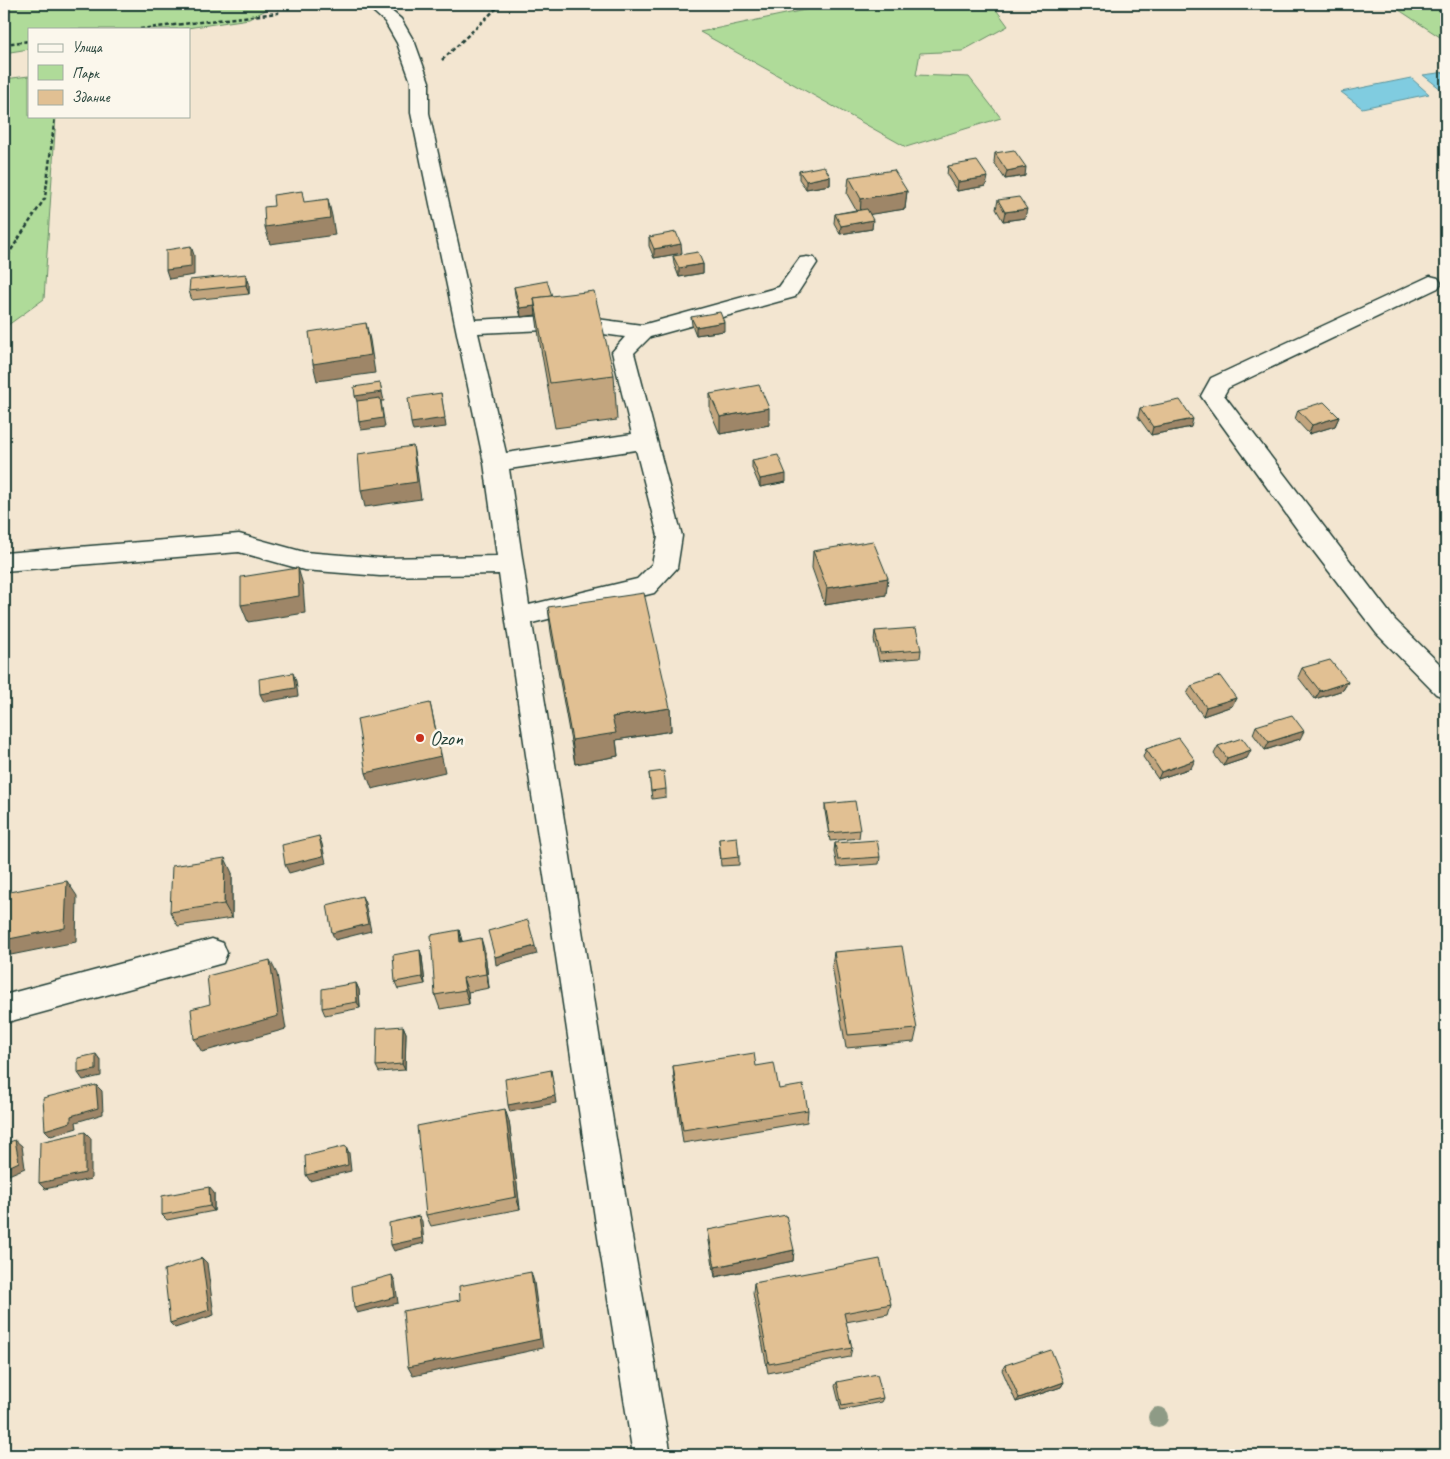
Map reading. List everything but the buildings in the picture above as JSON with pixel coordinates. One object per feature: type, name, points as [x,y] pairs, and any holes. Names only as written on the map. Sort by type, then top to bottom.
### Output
[{"type":"street","points":[[382,11],[406,43],[420,82],[420,113],[496,463],[518,617],[613,1221],[652,1455]]},
{"type":"street","points":[[466,328],[567,322],[642,332],[787,292],[807,263]]},
{"type":"street","points":[[1430,283],[1219,384],[1212,396],[1386,627],[1446,687]]},
{"type":"street","points":[[518,617],[645,586],[664,568],[670,536],[623,352],[642,332]]},
{"type":"street","points":[[496,463],[646,440]]},
{"type":"street","points":[[4,562],[239,544],[304,561],[361,565],[511,565]]},
{"type":"street","points":[[4,1009],[212,953]]},
{"type":"path","points":[[149,28],[278,13],[279,4]]},
{"type":"path","points":[[420,82],[501,4]]},
{"type":"path","points":[[4,44],[28,41]]},
{"type":"path","points":[[4,261],[45,198],[55,118]]},
{"type":"green space","points":[[4,4],[277,4],[249,19],[187,28],[28,28],[28,49],[4,53]]},
{"type":"green space","points":[[833,4],[992,4],[1008,26],[962,51],[920,53],[916,75],[969,77],[1001,118],[906,147],[700,32]]},
{"type":"green space","points":[[1390,4],[1446,4],[1446,41]]},
{"type":"green space","points":[[28,76],[28,118],[56,118],[44,299],[4,328],[4,79]]},
{"type":"water","points":[[1446,72],[1446,93],[1423,75]]},
{"type":"water","points":[[1411,78],[1429,94],[1362,108],[1341,92]]},
{"type":"place","name":"Ozon","points":[[420,738]]}]
